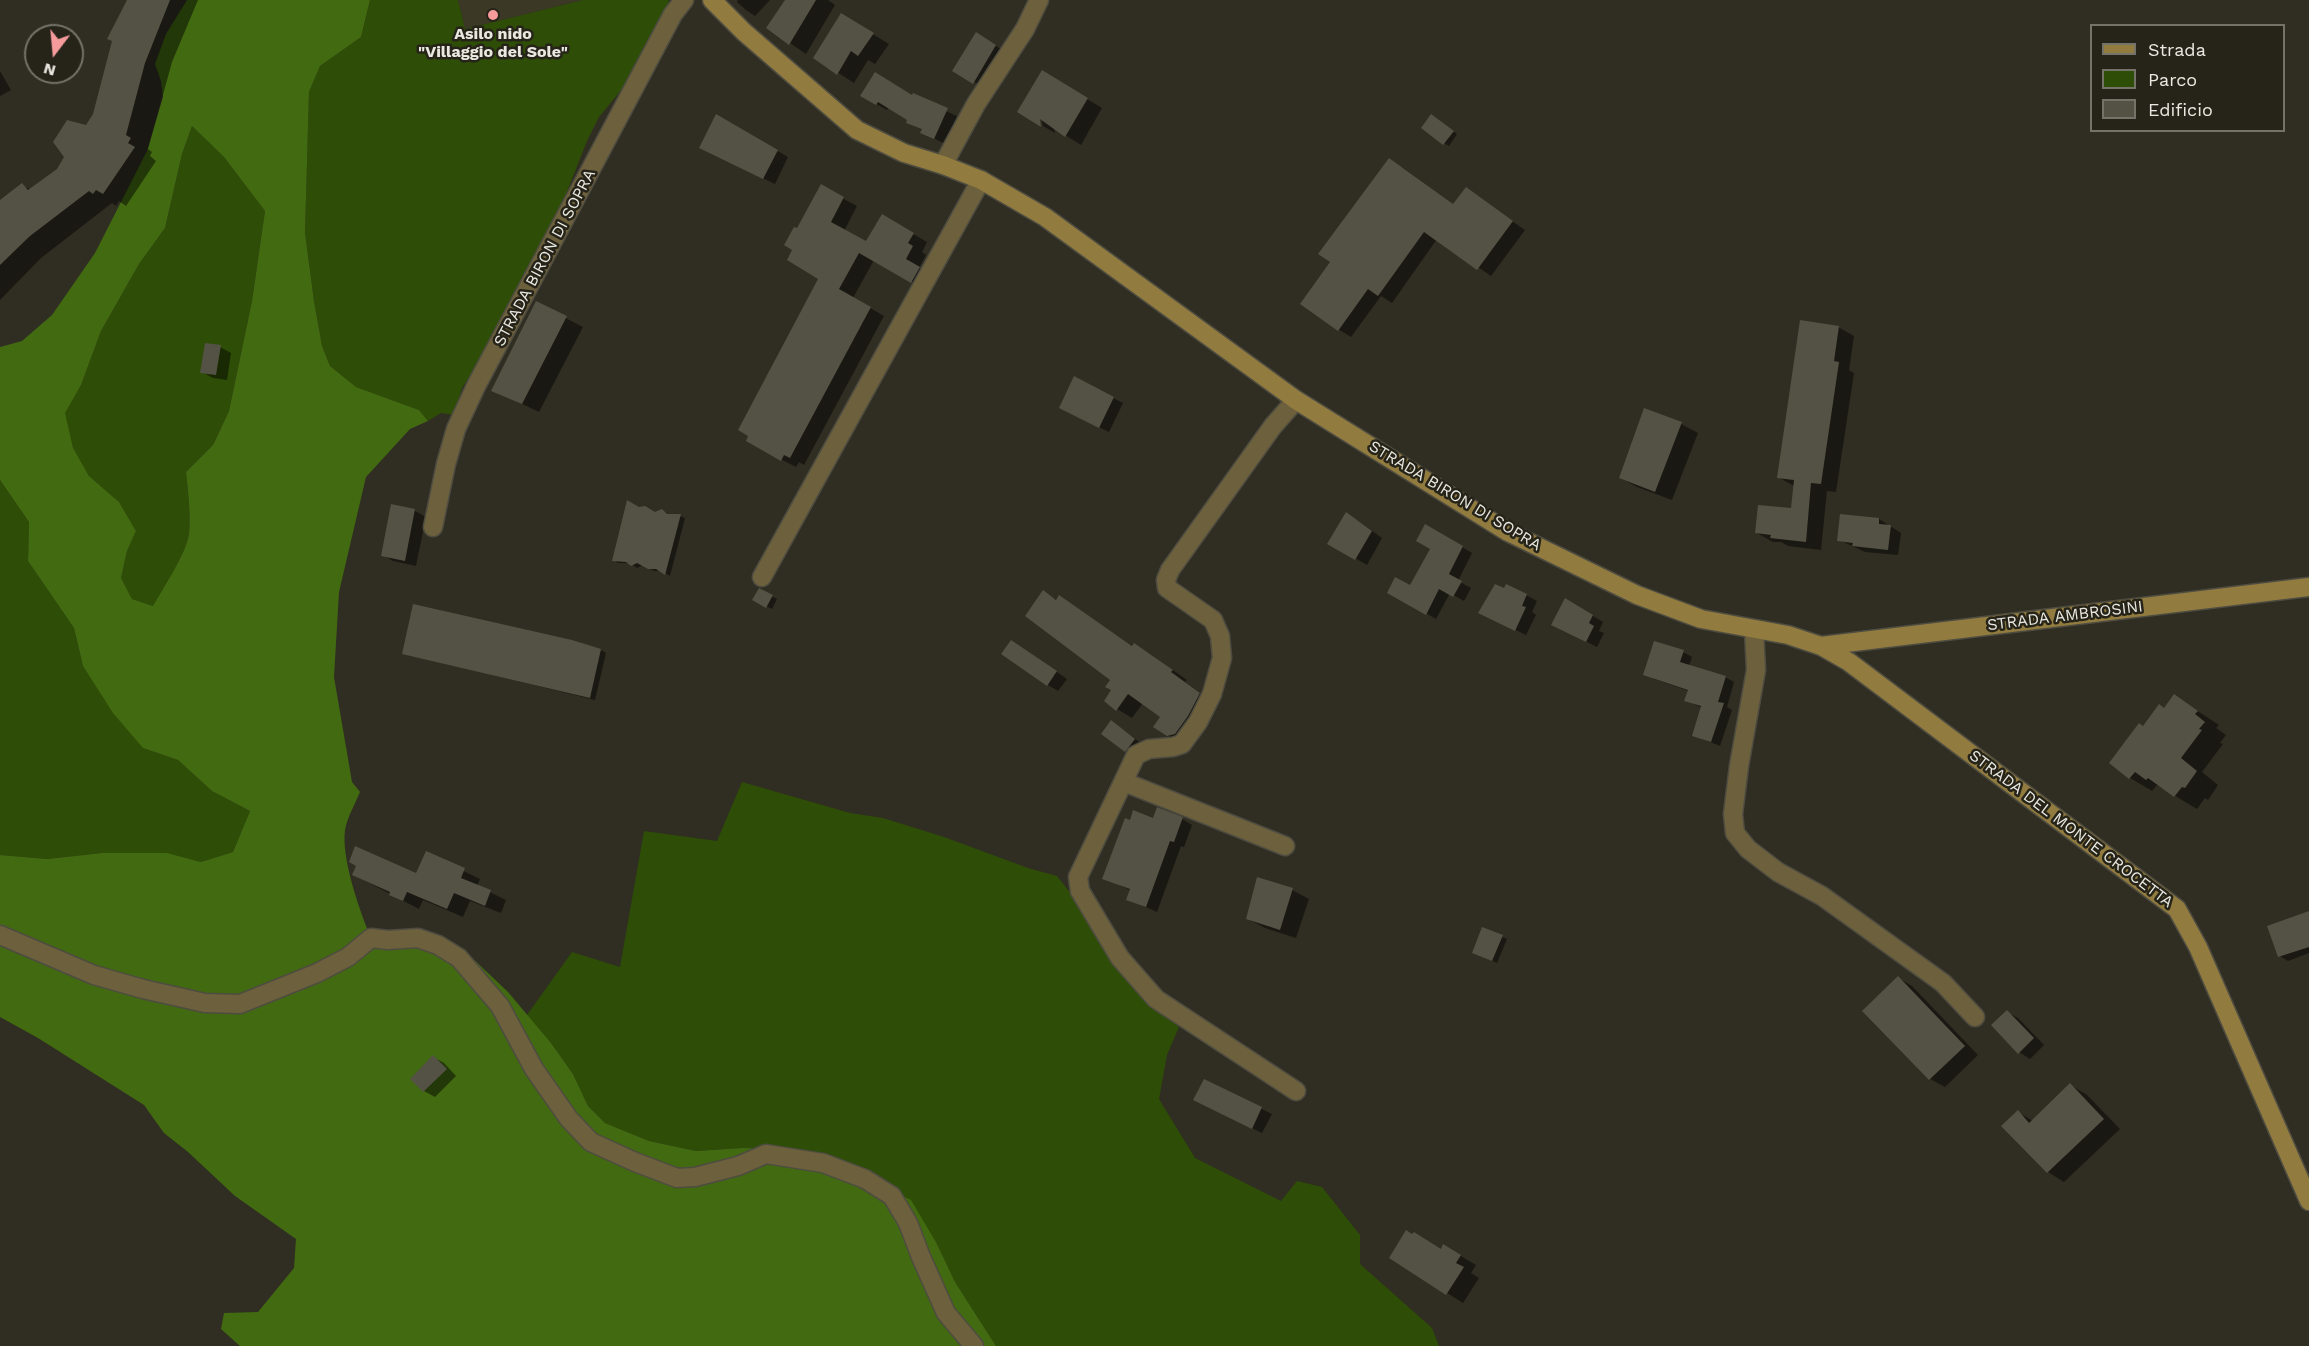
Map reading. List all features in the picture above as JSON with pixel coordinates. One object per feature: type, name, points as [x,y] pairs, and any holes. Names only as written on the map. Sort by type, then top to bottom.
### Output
[{"type":"street","name":"STRADA BIRON DI SOPRA","points":[[433,527],[456,429],[672,14],[684,0]]},
{"type":"street","name":"STRADA BIRON DI SOPRA","points":[[712,0],[744,32],[857,130],[904,153],[981,180],[1045,217],[1296,400],[1508,532],[1637,595],[1701,619],[1788,636],[1821,646]]},
{"type":"street","points":[[943,165],[976,104],[1025,29],[1039,0]]},
{"type":"street","points":[[762,577],[981,180]]},
{"type":"street","points":[[1296,400],[1273,426],[1170,570],[1166,580],[1167,588],[1213,620],[1220,636],[1222,658],[1212,694],[1198,722],[1182,744],[1149,749],[1136,755],[1078,876],[1080,891],[1120,958],[1156,999],[1296,1091]]},
{"type":"street","name":"STRADA AMBROSINI","points":[[1821,646],[2309,587]]},
{"type":"street","points":[[1754,630],[1756,670],[1739,766],[1733,814],[1735,833],[1748,849],[1778,873],[1822,896],[1943,983],[1975,1017]]},
{"type":"street","name":"STRADA DEL MONTE CROCETTA","points":[[1821,646],[1849,662],[2177,909],[2198,947],[2309,1201]]},
{"type":"street","points":[[1124,782],[1285,846]]},
{"type":"street","points":[[0,935],[94,975],[205,1003],[240,1004],[317,973],[348,957],[371,938],[388,940],[418,938],[438,945],[459,958],[500,1006],[534,1069],[569,1119],[591,1142],[677,1178],[695,1177],[738,1166],[766,1154],[823,1163],[865,1179],[892,1197],[908,1223],[946,1313],[974,1346]]},
{"type":"shaded area","name":"Asilo nido \"Villaggio del Sole\"","points":[[458,0],[583,0],[465,29]]},
{"type":"green space","points":[[187,0],[370,0],[361,37],[320,66],[309,92],[305,233],[322,346],[330,366],[356,387],[419,410],[428,421],[410,429],[366,477],[339,592],[334,677],[352,782],[360,792],[345,830],[346,855],[352,885],[371,938],[433,944],[468,954],[508,992],[551,1043],[573,1074],[588,1106],[605,1123],[649,1141],[696,1151],[742,1148],[786,1149],[852,1173],[911,1200],[937,1244],[955,1282],[996,1346],[240,1346],[221,1329],[224,1313],[258,1312],[294,1268],[296,1239],[235,1196],[164,1133],[144,1105],[38,1038],[0,1017],[0,855],[47,859],[102,853],[167,853],[201,862],[233,852],[250,811],[212,791],[178,760],[143,748],[113,713],[83,666],[74,628],[28,561],[29,522],[0,480],[0,347],[22,341],[52,315],[95,253],[147,151],[163,97],[161,81],[155,64],[166,34]],"holes":[[[192,126],[224,157],[265,211],[252,301],[229,411],[213,445],[186,472],[190,519],[187,542],[179,561],[153,606],[132,599],[121,578],[127,551],[136,531],[119,502],[89,476],[73,448],[65,413],[81,385],[101,331],[139,264],[165,228],[182,154]]]},
{"type":"green space","points":[[370,0],[458,0],[465,29],[583,0],[669,0],[663,21],[637,71],[599,117],[557,217],[507,319],[462,388],[454,415],[441,413],[428,421],[419,410],[356,387],[330,366],[322,346],[314,301],[305,233],[309,92],[320,66],[361,37]]},
{"type":"green space","points":[[192,126],[224,157],[265,211],[252,301],[229,411],[213,445],[186,472],[189,534],[179,561],[153,606],[132,599],[121,578],[127,551],[136,531],[119,502],[89,476],[73,449],[64,413],[81,385],[101,331],[139,264],[165,228],[182,154]]},
{"type":"green space","points":[[0,480],[29,522],[28,561],[74,628],[83,666],[143,748],[178,760],[212,791],[250,811],[233,852],[201,862],[166,853],[102,853],[47,859],[0,855]]},
{"type":"green space","points":[[742,782],[850,813],[883,818],[1057,876],[1072,895],[1115,965],[1145,998],[1179,1027],[1167,1055],[1159,1099],[1195,1158],[1281,1201],[1297,1181],[1322,1187],[1360,1235],[1360,1264],[1432,1328],[1439,1346],[996,1346],[955,1282],[937,1244],[786,1149],[742,1148],[696,1151],[649,1141],[605,1123],[588,1106],[573,1074],[527,1015],[572,952],[620,967],[644,831],[717,841]]},
{"type":"building","points":[[127,0],[170,0],[145,63],[126,135],[131,138],[128,143],[135,147],[103,194],[96,190],[93,194],[89,191],[30,236],[0,265],[0,200],[22,183],[28,190],[57,169],[64,157],[53,142],[67,120],[86,125],[93,114],[112,41],[107,39]]},
{"type":"building","points":[[785,0],[816,0],[789,45],[766,28]]},
{"type":"building","points":[[841,13],[874,33],[858,56],[851,51],[837,75],[813,58]]},
{"type":"building","points":[[976,32],[996,45],[973,84],[952,71]]},
{"type":"building","points":[[1042,70],[1088,98],[1065,137],[1040,119],[1041,127],[1017,112]]},
{"type":"building","points":[[875,72],[912,95],[913,93],[948,108],[934,139],[920,133],[922,129],[906,123],[907,120],[878,102],[876,105],[860,96]]},
{"type":"building","points":[[716,114],[778,150],[763,179],[699,148]]},
{"type":"building","points":[[1431,114],[1454,131],[1443,145],[1421,128]]},
{"type":"building","points":[[1389,158],[1453,204],[1466,187],[1513,221],[1477,270],[1424,232],[1378,296],[1368,289],[1338,331],[1300,304],[1330,262],[1318,254]]},
{"type":"building","points":[[821,184],[844,197],[831,222],[866,241],[882,214],[914,233],[908,243],[913,246],[906,259],[920,267],[911,283],[859,253],[839,289],[871,307],[790,458],[784,455],[781,461],[746,441],[748,436],[738,430],[818,279],[787,260],[792,250],[784,245],[794,227],[797,228]]},
{"type":"building","points":[[536,301],[567,316],[522,404],[491,391]]},
{"type":"building","points":[[1800,320],[1839,326],[1834,361],[1839,362],[1821,484],[1811,483],[1806,542],[1770,538],[1771,535],[1755,533],[1758,505],[1791,508],[1794,480],[1777,478]]},
{"type":"building","points":[[205,343],[221,345],[216,375],[200,373]]},
{"type":"building","points":[[1074,376],[1114,397],[1099,428],[1059,408]]},
{"type":"building","points":[[1644,408],[1682,422],[1655,492],[1619,478]]},
{"type":"building","points":[[627,500],[655,512],[662,509],[667,514],[681,514],[665,575],[656,569],[648,569],[637,563],[631,566],[626,562],[612,561]]},
{"type":"building","points":[[391,504],[415,509],[405,561],[381,556]]},
{"type":"building","points":[[1346,512],[1372,531],[1355,560],[1327,544]]},
{"type":"building","points":[[1840,514],[1879,518],[1879,524],[1891,525],[1888,550],[1852,546],[1853,543],[1837,541]]},
{"type":"building","points":[[1425,524],[1463,546],[1449,574],[1462,581],[1453,597],[1439,589],[1426,615],[1387,593],[1395,577],[1410,585],[1430,549],[1416,541]]},
{"type":"building","points":[[1495,584],[1504,588],[1506,584],[1527,594],[1522,606],[1526,607],[1515,631],[1478,613]]},
{"type":"building","points":[[759,588],[773,595],[766,608],[752,600]]},
{"type":"building","points":[[1043,590],[1056,600],[1059,595],[1132,646],[1134,643],[1173,670],[1171,672],[1200,693],[1175,734],[1167,736],[1153,727],[1160,717],[1128,694],[1116,711],[1104,701],[1111,690],[1105,687],[1110,680],[1025,616]]},
{"type":"building","points":[[1565,598],[1593,615],[1589,623],[1594,626],[1586,642],[1551,625]]},
{"type":"building","points":[[413,604],[572,640],[601,649],[590,698],[402,654]]},
{"type":"building","points":[[1011,640],[1057,671],[1047,686],[1001,654]]},
{"type":"building","points":[[1654,641],[1684,650],[1680,662],[1726,676],[1718,702],[1724,703],[1711,742],[1692,736],[1701,706],[1684,701],[1688,690],[1643,675]]},
{"type":"building","points":[[2174,694],[2198,711],[2195,714],[2205,722],[2199,729],[2202,730],[2181,758],[2197,771],[2185,788],[2182,787],[2174,797],[2148,778],[2146,780],[2135,772],[2129,779],[2109,763],[2139,723],[2143,726],[2159,704],[2164,708]]},
{"type":"building","points":[[1111,720],[1135,739],[1125,752],[1101,734]]},
{"type":"building","points":[[1157,807],[1183,817],[1174,842],[1170,841],[1146,907],[1126,900],[1130,889],[1102,879],[1125,818],[1130,820],[1133,810],[1153,818]]},
{"type":"building","points":[[355,846],[416,873],[426,851],[465,868],[461,878],[491,890],[485,906],[454,893],[447,909],[407,892],[403,901],[389,895],[390,892],[352,875],[356,866],[349,862]]},
{"type":"building","points":[[1257,877],[1293,888],[1280,930],[1246,919]]},
{"type":"building","points":[[2309,911],[2309,947],[2278,957],[2267,926]]},
{"type":"building","points":[[1482,927],[1503,935],[1492,961],[1472,953]]},
{"type":"building","points":[[1898,976],[1965,1046],[1929,1080],[1862,1011]]},
{"type":"building","points":[[2007,1010],[2034,1038],[2018,1054],[1991,1025]]},
{"type":"building","points":[[433,1055],[447,1069],[423,1092],[410,1079]]},
{"type":"building","points":[[1204,1079],[1262,1107],[1252,1129],[1193,1100]]},
{"type":"building","points":[[2070,1083],[2104,1119],[2047,1173],[2001,1126],[2018,1110],[2029,1123]]},
{"type":"building","points":[[1406,1230],[1412,1234],[1414,1232],[1441,1249],[1443,1244],[1461,1255],[1456,1263],[1464,1267],[1446,1295],[1389,1258]]},
{"type":"place","name":"Asilo nido \"Villaggio del Sole\"","points":[[493,15]]}]
